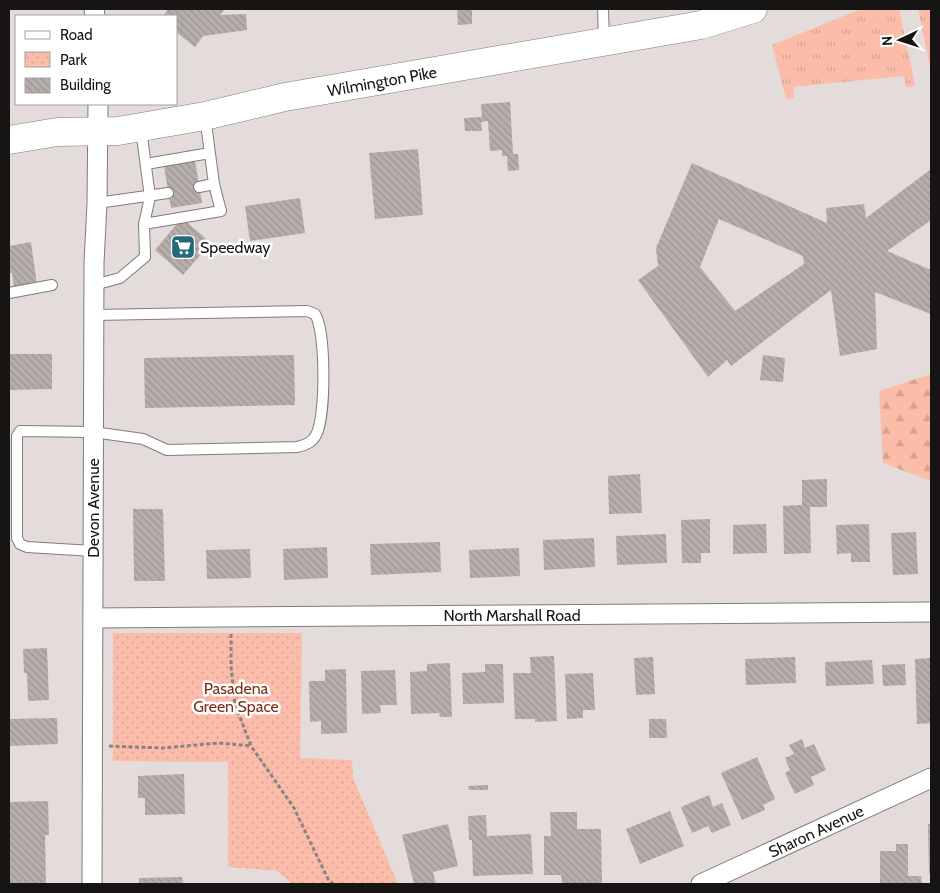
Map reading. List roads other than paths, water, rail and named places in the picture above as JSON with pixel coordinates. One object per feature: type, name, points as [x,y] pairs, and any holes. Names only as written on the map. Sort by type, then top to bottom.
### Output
[{"type":"main road","name":"Wilmington Pike","points":[[9,140],[58,132],[140,127],[205,116],[285,97],[701,25],[753,9]]},
{"type":"street","name":"Devon Avenue","points":[[92,884],[94,285],[98,105]]},
{"type":"street","name":"North Marshall Road","points":[[93,618],[931,612]]},
{"type":"street","name":"Sharon Avenue","points":[[701,884],[931,778]]},
{"type":"lane","points":[[603,9],[604,43]]},
{"type":"lane","points":[[144,224],[221,211],[214,184],[205,116]]},
{"type":"lane","points":[[94,285],[120,278],[145,258],[144,224],[150,197],[140,127]]},
{"type":"lane","points":[[146,164],[210,153]]},
{"type":"lane","points":[[199,187],[214,184]]},
{"type":"lane","points":[[97,203],[150,197],[168,192]]},
{"type":"lane","points":[[9,293],[52,285]]},
{"type":"lane","points":[[93,551],[27,547],[20,544],[17,538],[16,436],[20,432],[93,432],[143,439],[167,450],[297,447],[308,444],[315,437],[320,425],[322,410],[321,330],[314,314],[308,311],[94,315]]},
{"type":"place","name":"Speedway","points":[[183,247]]},
{"type":"park label","name":"Pasadena Green Space","points":[[236,697]]}]
